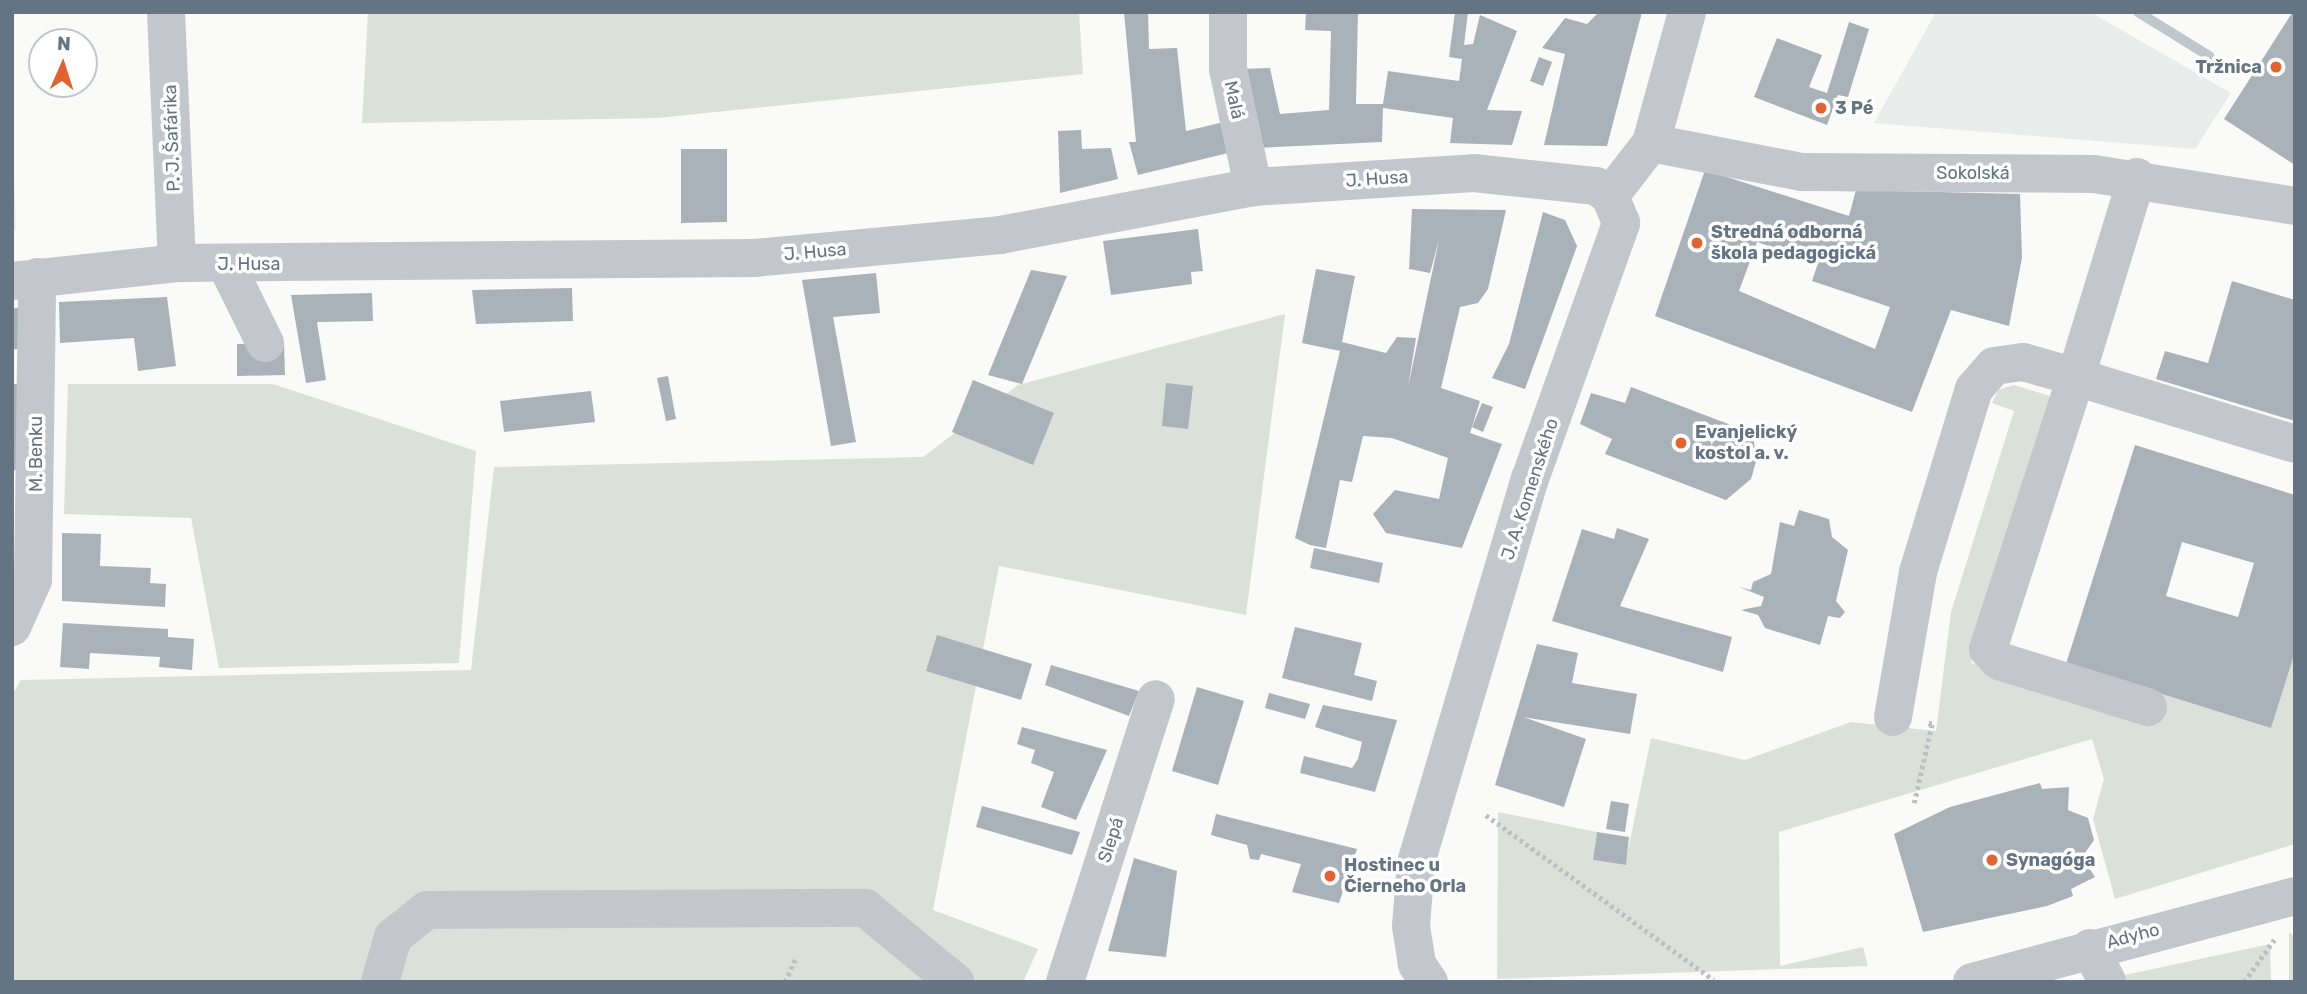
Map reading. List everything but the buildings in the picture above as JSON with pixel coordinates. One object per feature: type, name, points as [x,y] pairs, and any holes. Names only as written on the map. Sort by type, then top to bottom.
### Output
[{"type":"street","name":"P. J. Šafárika","points":[[166,12],[177,264]]},
{"type":"street","name":"Malá","points":[[1228,12],[1228,69],[1253,187]]},
{"type":"street","points":[[1610,196],[1651,142],[1687,12]]},
{"type":"street","name":"Sokolská","points":[[1651,142],[1802,172],[2137,177],[2295,206]]},
{"type":"street","name":"J. Husa","points":[[24,279],[177,264],[754,258],[1000,235],[1253,187],[1474,173],[1596,186],[1610,196]]},
{"type":"street","points":[[2137,177],[1988,649],[1999,661],[2148,707]]},
{"type":"street","name":"J. A. Komenského","points":[[1429,982],[1417,964],[1412,926],[1416,863],[1530,479],[1622,223],[1610,196]]},
{"type":"street","points":[[227,265],[265,343]]},
{"type":"street","name":"M. Benku","points":[[12,627],[33,580],[24,279]]},
{"type":"street","points":[[1893,717],[1918,572],[1979,379],[1994,366],[2023,362],[2295,444]]},
{"type":"street","name":"Slepá","points":[[1065,982],[1156,699]]},
{"type":"street","name":"Adyho","points":[[1972,982],[2090,948],[2295,896]]},
{"type":"street","points":[[380,982],[393,937],[427,910],[865,908],[955,982]]},
{"type":"street","points":[[2090,948],[2107,982]]},
{"type":"path","points":[[1486,814],[1714,980]]},
{"type":"path","points":[[2244,982],[2278,935]]},
{"type":"path","points":[[785,982],[796,957]]},
{"type":"shaded area","points":[[368,12],[1079,12],[1083,74],[658,118],[362,123]]},
{"type":"shaded area","points":[[1936,12],[2090,12],[2231,93],[2195,149],[1874,123]]},
{"type":"shaded area","points":[[12,107],[16,230],[12,231]]},
{"type":"shaded area","points":[[1285,314],[1246,615],[999,566],[933,910],[1038,949],[1023,982],[12,982],[12,695],[21,680],[471,670],[494,467],[923,457],[1018,385]]},
{"type":"shaded area","points":[[68,384],[273,384],[476,451],[459,663],[219,668],[191,518],[64,514]]},
{"type":"shaded area","points":[[2014,385],[2053,397],[1971,663],[2149,717],[2157,692],[2271,727],[2295,652],[2295,844],[2115,899],[2093,819],[2104,779],[2092,739],[1779,832],[1780,966],[1863,947],[1868,966],[1497,979],[1498,812],[1597,832],[1593,860],[1625,865],[1651,738],[1745,760],[1851,722],[1936,731],[1951,612],[2014,411],[1992,403],[1998,390]]},
{"type":"shaded area","points":[[2289,932],[2295,937],[2295,982],[2289,982]]},
{"type":"shaded area","points":[[2270,944],[2271,982],[2125,982],[2125,975]]},
{"type":"waterway","points":[[2138,12],[2209,56]]},
{"type":"place","name":"Tržnica","points":[[2276,67]]},
{"type":"place","name":"3 Pé","points":[[1821,108]]},
{"type":"place","name":"Stredná odborná škola pedagogická","points":[[1697,243]]},
{"type":"place","name":"Evanjelický kostol a. v.","points":[[1681,443]]},
{"type":"place","name":"Synagóga","points":[[1992,860]]},
{"type":"place","name":"Hostinec u Čierneho Orla","points":[[1330,876]]}]
